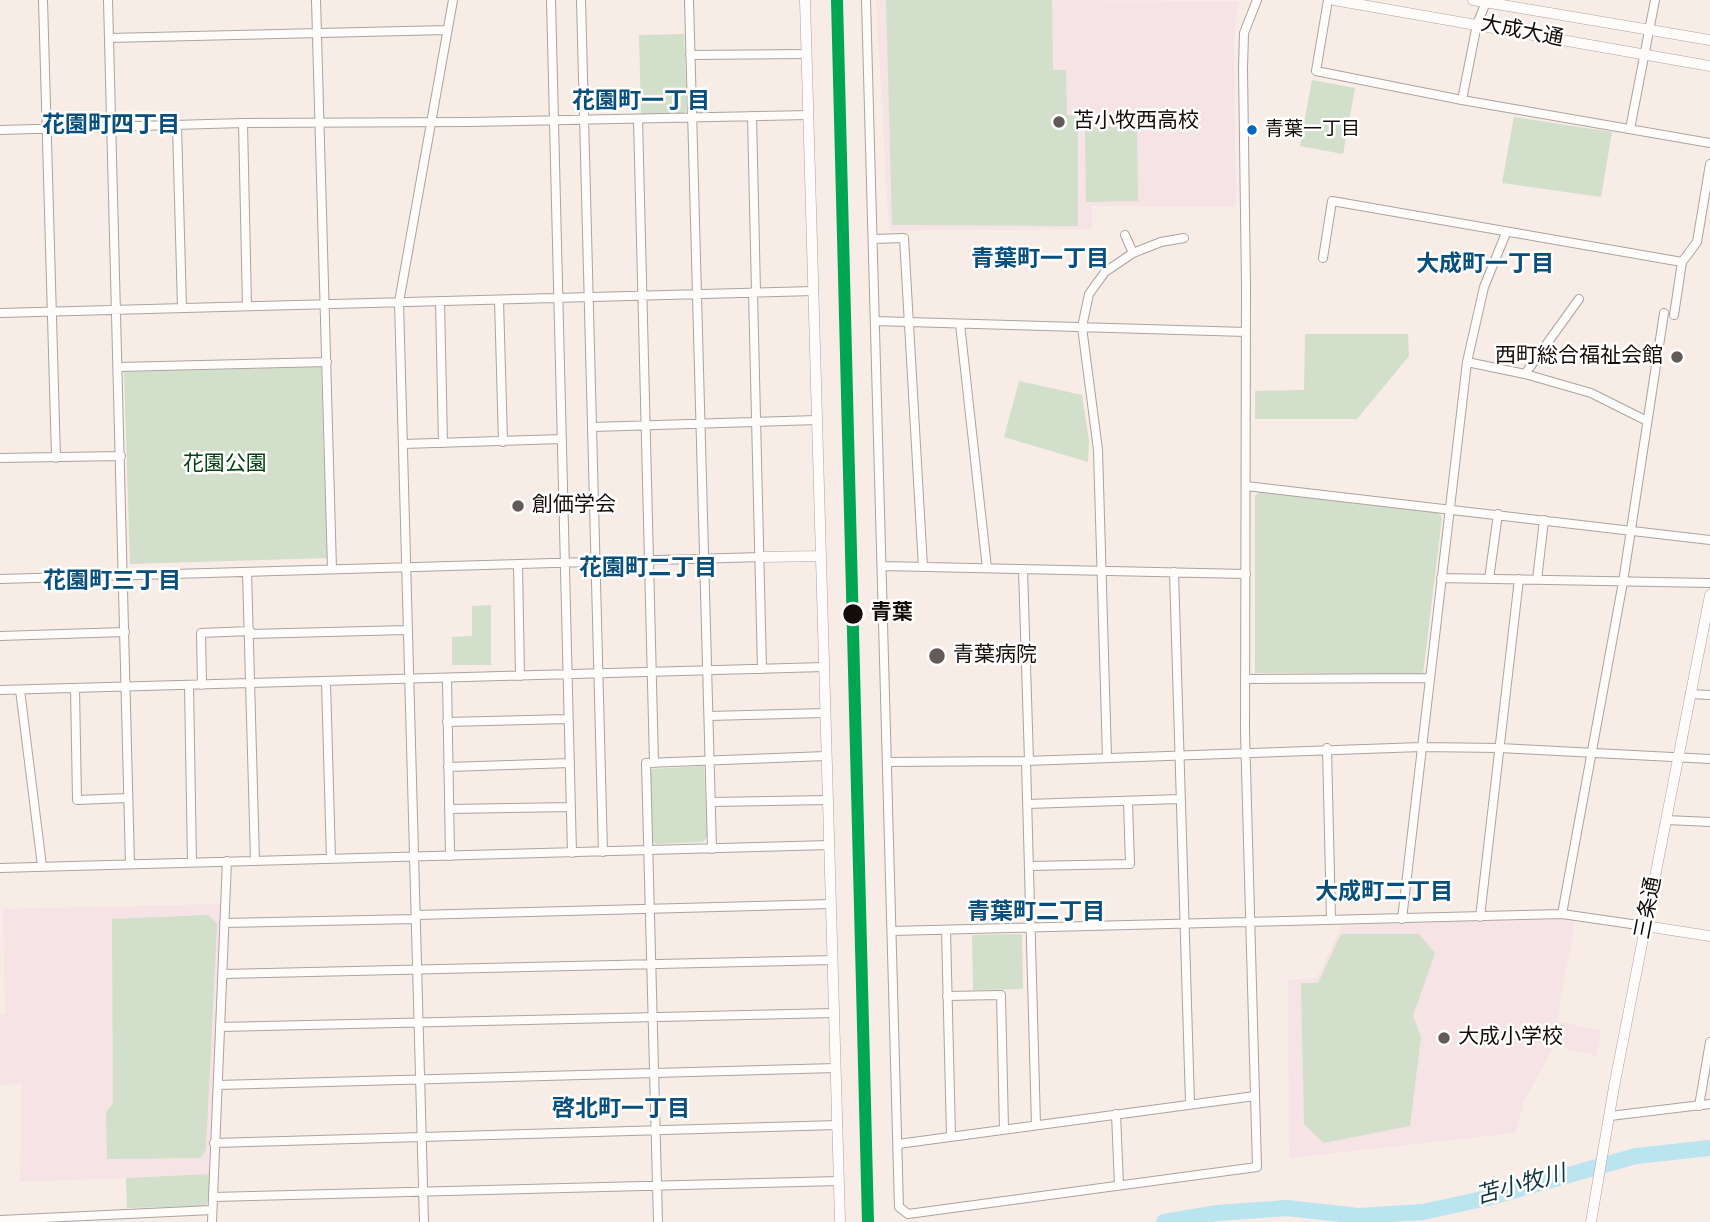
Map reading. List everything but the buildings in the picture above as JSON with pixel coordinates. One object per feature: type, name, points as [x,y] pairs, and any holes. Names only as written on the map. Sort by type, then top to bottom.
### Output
[{"type":"street","points":[[43,0],[57,458]]},
{"type":"street","points":[[108,0],[130,864]]},
{"type":"street","points":[[316,0],[332,569]]},
{"type":"street","points":[[424,1222],[399,302],[453,0]]},
{"type":"street","points":[[551,0],[572,853]]},
{"type":"street","points":[[581,0],[603,852]]},
{"type":"street","points":[[689,0],[712,849]]},
{"type":"street","points":[[805,0],[840,1220],[828,1222]]},
{"type":"street","points":[[866,0],[899,1208],[908,1214],[1257,1167],[1245,751],[1244,33],[1257,0]]},
{"type":"street","points":[[1328,0],[1316,71],[1710,144]]},
{"type":"street","name":"大成大通","points":[[1334,0],[1710,66]]},
{"type":"street","name":"大成大通","points":[[1472,0],[1710,40]]},
{"type":"street","points":[[1630,130],[1656,0]]},
{"type":"street","points":[[1462,100],[1477,24],[1487,1]]},
{"type":"street","points":[[109,38],[447,30]]},
{"type":"street","points":[[690,55],[807,54]]},
{"type":"street","points":[[0,130],[243,123],[585,121],[809,115]]},
{"type":"street","points":[[752,116],[762,669]]},
{"type":"street","points":[[639,119],[654,763]]},
{"type":"street","points":[[243,123],[247,306]]},
{"type":"street","points":[[177,126],[182,308]]},
{"type":"street","points":[[1674,315],[1682,262],[1697,242],[1710,164]]},
{"type":"street","points":[[1323,258],[1332,201],[1682,262]]},
{"type":"street","points":[[1402,919],[1467,362],[1484,287],[1506,233]]},
{"type":"street","points":[[1125,235],[1133,253]]},
{"type":"street","points":[[873,239],[904,238],[923,566]]},
{"type":"street","points":[[1107,757],[1098,450],[1082,327],[1089,294],[1105,272],[1133,253],[1161,242],[1184,238]]},
{"type":"street","points":[[0,313],[814,291]]},
{"type":"street","points":[[1525,374],[1579,299]]},
{"type":"street","points":[[499,300],[503,442]]},
{"type":"street","points":[[440,301],[443,443]]},
{"type":"street","points":[[1562,915],[1623,582],[1664,313]]},
{"type":"street","points":[[875,321],[1246,332]]},
{"type":"street","points":[[960,324],[988,568]]},
{"type":"street","points":[[118,368],[327,362]]},
{"type":"street","points":[[1467,362],[1525,374],[1591,393],[1647,421]]},
{"type":"street","points":[[593,427],[817,420]]},
{"type":"street","points":[[403,444],[562,439]]},
{"type":"street","points":[[0,458],[121,456]]},
{"type":"street","points":[[1246,486],[1710,540]]},
{"type":"street","points":[[1489,579],[1498,514]]},
{"type":"street","points":[[1537,580],[1544,520]]},
{"type":"street","points":[[0,579],[821,556]]},
{"type":"street","points":[[518,565],[520,677]]},
{"type":"street","points":[[882,566],[1246,573]]},
{"type":"street","points":[[1023,569],[1036,1125]]},
{"type":"street","points":[[247,572],[255,861]]},
{"type":"street","points":[[1174,572],[1190,1103]]},
{"type":"street","points":[[1441,578],[1710,583]]},
{"type":"street","points":[[1480,917],[1519,579]]},
{"type":"street","name":"三条通","points":[[1592,1217],[1645,926],[1710,595]]},
{"type":"street","points":[[202,685],[201,633],[407,630]]},
{"type":"street","points":[[0,636],[125,632]]},
{"type":"street","points":[[0,690],[824,667]]},
{"type":"street","points":[[447,678],[450,856]]},
{"type":"street","points":[[1245,679],[1429,678]]},
{"type":"street","points":[[326,682],[331,859]]},
{"type":"street","points":[[189,685],[192,862]]},
{"type":"street","points":[[75,688],[77,800],[128,798]]},
{"type":"street","points":[[20,690],[42,866]]},
{"type":"street","points":[[1690,694],[1710,695]]},
{"type":"street","points":[[709,716],[825,713]]},
{"type":"street","points":[[447,722],[568,719]]},
{"type":"street","points":[[887,762],[1027,761],[1326,748],[1421,747],[1500,747],[1710,759]]},
{"type":"street","points":[[1326,748],[1331,920]]},
{"type":"street","points":[[658,1222],[646,763],[826,756]]},
{"type":"street","points":[[448,767],[570,763]]},
{"type":"street","points":[[1027,804],[1180,799]]},
{"type":"street","points":[[712,803],[827,800]]},
{"type":"street","points":[[1029,866],[1129,864],[1128,801]]},
{"type":"street","points":[[449,809],[571,807]]},
{"type":"street","points":[[1666,820],[1710,822]]},
{"type":"street","points":[[0,868],[829,845]]},
{"type":"street","points":[[212,1222],[227,862]]},
{"type":"street","points":[[224,923],[831,904]]},
{"type":"street","points":[[892,932],[1562,915],[1710,936]]},
{"type":"street","points":[[946,930],[951,1136]]},
{"type":"street","points":[[223,974],[833,960]]},
{"type":"street","points":[[947,996],[1001,995],[1004,1129]]},
{"type":"street","points":[[220,1027],[834,1013]]},
{"type":"street","points":[[1699,1106],[1710,1042]]},
{"type":"street","points":[[218,1084],[836,1068]]},
{"type":"street","points":[[898,1144],[1255,1096]]},
{"type":"street","points":[[1610,1116],[1710,1104]]},
{"type":"street","points":[[1116,1114],[1119,1185]]},
{"type":"street","points":[[214,1143],[838,1125]]},
{"type":"street","points":[[213,1197],[839,1181]]},
{"type":"street","points":[[0,1220],[212,1210]]},
{"type":"shaded area","name":"苫小牧西高校","points":[[876,0],[1239,1],[1234,38],[1236,207],[1092,206],[1092,229],[889,231]]},
{"type":"shaded area","points":[[220,904],[210,1174],[20,1182],[22,1084],[0,1085],[0,1015],[5,1014],[3,909]]},
{"type":"shaded area","name":"大成小学校","points":[[1562,919],[1575,922],[1557,1021],[1601,1031],[1597,1056],[1554,1046],[1523,1103],[1516,1133],[1289,1158],[1288,980],[1317,978],[1342,925]]},
{"type":"green space","points":[[886,0],[1052,0],[1053,70],[1066,70],[1067,115],[1078,115],[1078,226],[892,225]]},
{"type":"green space","points":[[684,34],[687,110],[684,114],[641,114],[639,35]]},
{"type":"green space","points":[[1312,80],[1355,88],[1343,154],[1300,146]]},
{"type":"green space","points":[[1514,117],[1612,132],[1601,197],[1502,183]]},
{"type":"green space","points":[[1137,126],[1138,201],[1086,202],[1085,127]]},
{"type":"green space","points":[[1305,334],[1408,334],[1409,356],[1357,419],[1255,419],[1255,391],[1304,390]]},
{"type":"green space","name":"花園公園","points":[[321,367],[327,558],[130,564],[124,372]]},
{"type":"green space","points":[[1019,381],[1082,395],[1089,441],[1088,462],[1004,437]]},
{"type":"green space","points":[[1259,492],[1439,513],[1442,518],[1423,674],[1255,673],[1255,496]]},
{"type":"green space","points":[[491,605],[491,665],[452,665],[452,637],[472,636],[472,606]]},
{"type":"green space","points":[[704,766],[707,837],[703,842],[656,844],[651,841],[650,769]]},
{"type":"green space","points":[[208,915],[217,924],[206,1150],[200,1158],[107,1159],[106,1113],[113,1103],[112,919]]},
{"type":"green space","points":[[1022,934],[1023,989],[973,990],[972,935]]},
{"type":"green space","points":[[1341,934],[1419,934],[1435,953],[1413,1016],[1421,1037],[1410,1126],[1324,1143],[1304,1124],[1301,983],[1318,983]]},
{"type":"green space","points":[[210,1174],[208,1201],[205,1206],[127,1208],[126,1178]]},
{"type":"waterway","name":"苫小牧川","points":[[1164,1222],[1217,1213],[1287,1208],[1358,1216],[1423,1212],[1487,1198],[1636,1156],[1710,1148]]},
{"type":"transit line","points":[[837,0],[868,1222]]},
{"type":"place","name":"苫小牧西高校","points":[[1059,122]]},
{"type":"place","name":"青葉一丁目","points":[[1252,130]]},
{"type":"place","name":"西町総合福祉会館","points":[[1677,357]]},
{"type":"place","name":"創価学会","points":[[518,506]]},
{"type":"place","name":"青葉","points":[[853,614]]},
{"type":"place","name":"青葉病院","points":[[937,656]]},
{"type":"place","name":"大成小学校","points":[[1444,1038]]},
{"type":"district","name":"花園町一丁目","points":[[641,102]]},
{"type":"district","name":"花園町四丁目","points":[[111,126]]},
{"type":"district","name":"青葉町一丁目","points":[[1040,260]]},
{"type":"district","name":"大成町一丁目","points":[[1485,265]]},
{"type":"district","name":"花園町二丁目","points":[[648,569]]},
{"type":"district","name":"花園町三丁目","points":[[112,582]]},
{"type":"district","name":"大成町二丁目","points":[[1384,893]]},
{"type":"district","name":"青葉町二丁目","points":[[1036,913]]},
{"type":"district","name":"啓北町一丁目","points":[[621,1110]]}]
